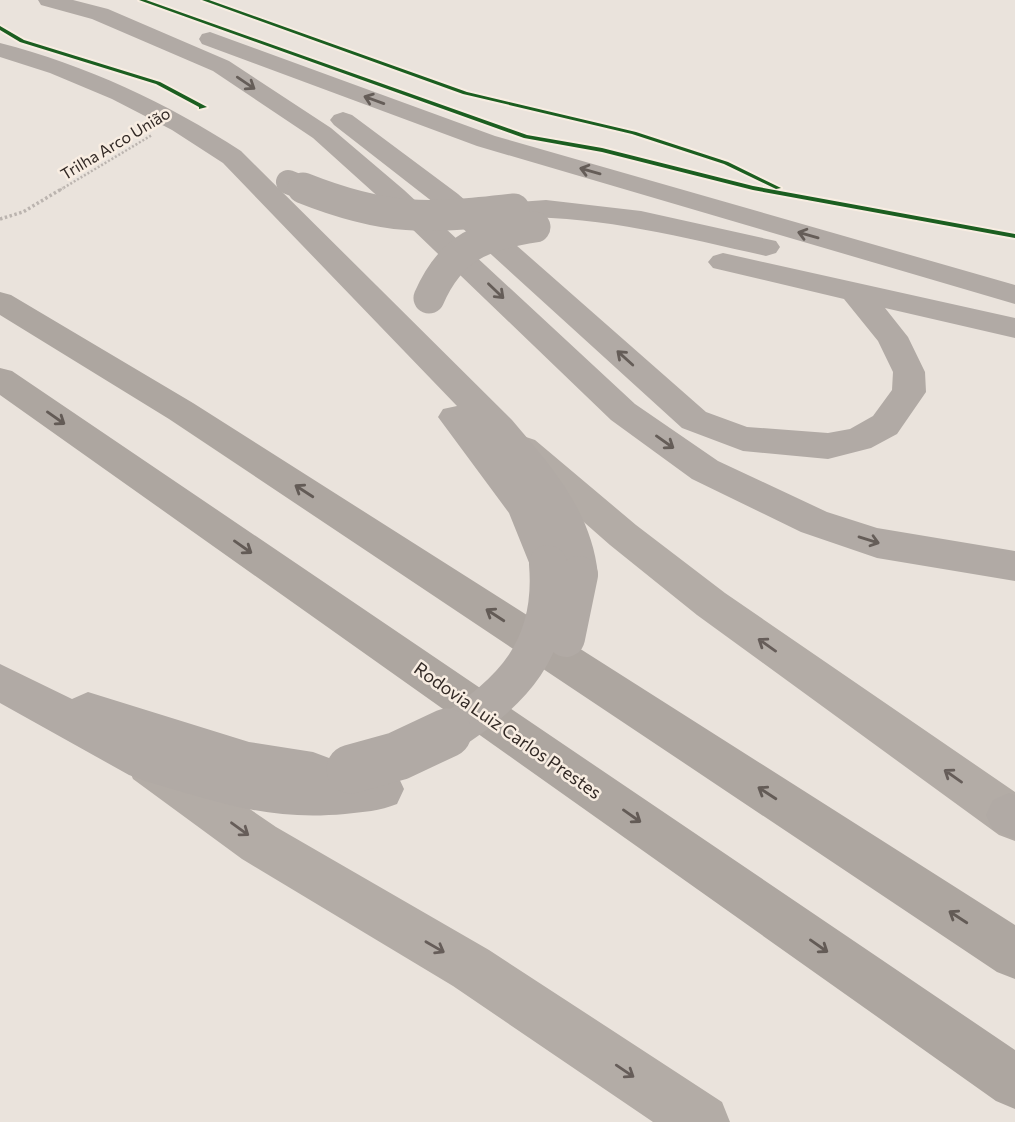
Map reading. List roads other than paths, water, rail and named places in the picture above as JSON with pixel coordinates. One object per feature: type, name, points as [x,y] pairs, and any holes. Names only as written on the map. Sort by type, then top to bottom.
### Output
[{"type":"highway","points":[[0,302],[181,411],[1015,954]]},
{"type":"highway","name":"Rodovia Luiz Carlos Prestes","points":[[0,379],[1015,1082]]},
{"type":"main road","points":[[49,0],[100,13],[221,66],[322,133],[394,195],[623,412],[705,470],[814,522],[877,543],[1001,566],[1015,566]]},
{"type":"main road","points":[[106,0],[486,141],[1015,298]]},
{"type":"main road","points":[[1,52],[90,82],[175,121],[232,157],[288,182],[377,213],[424,217],[525,218],[615,236],[1015,328]]},
{"type":"main road","points":[[250,55],[350,125],[448,201],[694,420],[743,439],[828,446],[859,439],[885,425],[909,392],[909,372],[892,337],[854,291]]},
{"type":"main road","points":[[232,157],[500,429],[623,534],[711,604],[1013,817]]},
{"type":"main road","points":[[454,383],[431,328],[429,298],[436,278],[460,251],[506,231],[525,218],[550,207],[613,214],[1015,298]]},
{"type":"main road","points":[[383,309],[392,337],[410,364],[485,453],[522,504],[543,544],[564,570]]},
{"type":"main road","points":[[145,761],[260,791],[306,796],[366,779],[430,771],[475,746],[509,720],[541,685],[561,652],[571,623],[564,570],[574,541],[558,507],[536,472],[500,429]]},
{"type":"main road","points":[[1,683],[249,762],[366,779]]},
{"type":"main road","points":[[1,683],[145,761],[259,843],[471,968],[702,1122]]}]
